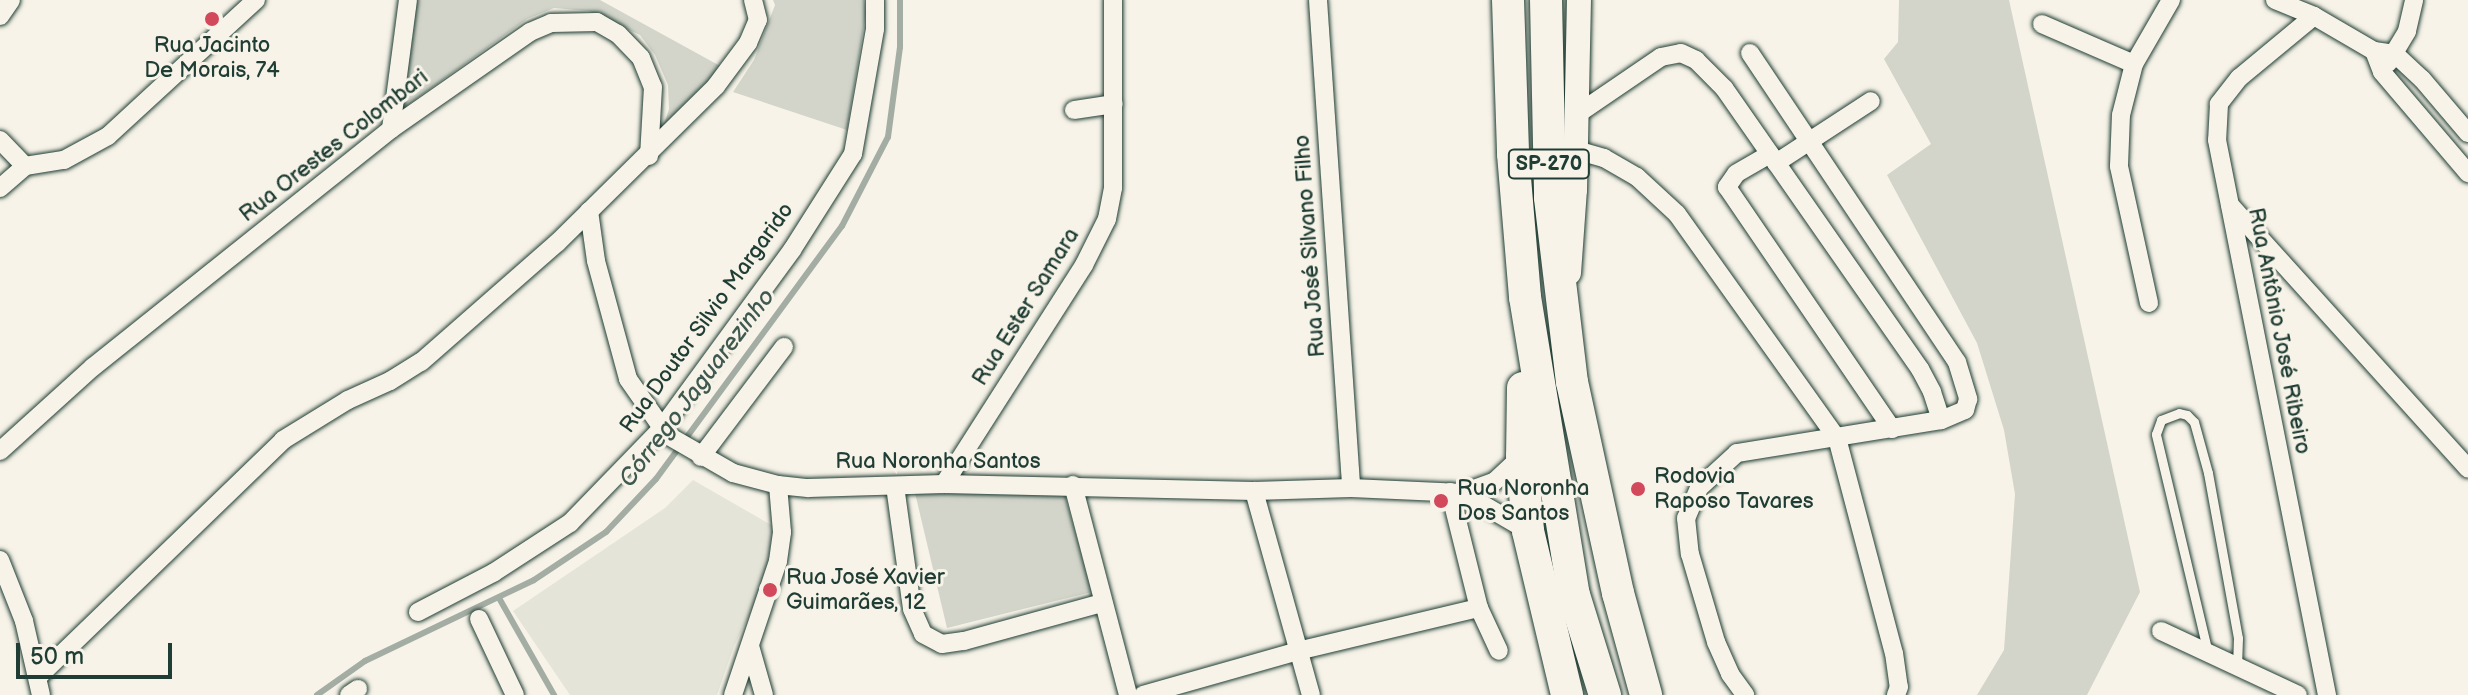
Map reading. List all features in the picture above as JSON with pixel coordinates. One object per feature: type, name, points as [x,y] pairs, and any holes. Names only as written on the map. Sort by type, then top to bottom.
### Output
[{"type":"highway","name":"SP-270","points":[[1508,0],[1513,154],[1525,297],[1574,595],[1605,695]]},
{"type":"highway","name":"SP-270","points":[[1546,0],[1550,198],[1572,382],[1618,593],[1646,695]]},
{"type":"highway","points":[[1525,297],[1522,456],[1528,531],[1567,695]]},
{"type":"main road","points":[[1565,327],[1576,150],[1579,0]]},
{"type":"street","points":[[0,16],[11,0]]},
{"type":"street","points":[[0,188],[25,166],[64,160],[108,136],[256,0]]},
{"type":"street","points":[[391,129],[408,0]]},
{"type":"street","points":[[40,686],[283,440],[348,400],[390,381],[421,362],[649,156],[716,86],[748,43],[758,20],[753,0]]},
{"type":"street","name":"Rua Doutor Silvio Margarido","points":[[418,612],[493,573],[570,523],[664,432],[792,250],[853,154],[875,29],[875,0]]},
{"type":"street","name":"Rua Ester Samara","points":[[944,484],[1084,265],[1107,219],[1113,188],[1113,0]]},
{"type":"street","name":"Rua José Silvano Filho","points":[[1318,0],[1351,488]]},
{"type":"street","points":[[2149,303],[2119,166],[2121,115],[2134,64],[2171,0]]},
{"type":"street","points":[[2382,72],[2407,31],[2414,0]]},
{"type":"street","points":[[2285,2],[2374,51],[2395,54],[2422,79],[2468,133]]},
{"type":"street","name":"Rua Antônio José Ribeiro","points":[[2314,16],[2239,78],[2219,104],[2217,140],[2327,695]]},
{"type":"street","name":"Rua Orestes Colombari","points":[[0,451],[93,367],[391,129],[530,32],[551,23],[597,22],[618,34],[641,58],[653,87],[649,156]]},
{"type":"street","points":[[2042,24],[2134,64]]},
{"type":"street","points":[[2374,51],[2382,72],[2468,173]]},
{"type":"street","points":[[1576,115],[1661,57],[1681,53],[1696,60],[1724,88],[1920,369],[1941,420]]},
{"type":"street","points":[[1745,695],[1730,674],[1716,642],[1690,554],[1686,518],[1699,488],[1737,453],[1941,420],[1965,410],[1968,399],[1957,362],[1750,53]]},
{"type":"street","points":[[1871,101],[1810,141],[1736,174],[1727,187],[1892,429]]},
{"type":"street","points":[[1074,110],[1114,104]]},
{"type":"street","points":[[0,140],[25,166]]},
{"type":"street","points":[[1576,150],[1604,158],[1637,177],[1677,214],[1837,438],[1894,653],[1899,687],[1896,695]]},
{"type":"street","points":[[2228,203],[2468,468]]},
{"type":"street","name":"Rua Noronha Santos","points":[[589,211],[596,261],[628,379],[664,432],[697,455],[733,473],[778,485],[1073,485],[1254,491],[1351,488],[1457,492],[1494,482],[1522,456]]},
{"type":"street","points":[[697,455],[784,347]]},
{"type":"street","points":[[733,695],[778,561],[782,532],[778,485]]},
{"type":"street","points":[[1073,485],[1128,695]]},
{"type":"street","points":[[895,486],[912,609],[923,634],[942,644],[964,641],[1102,603]]},
{"type":"street","points":[[1254,491],[1311,695]]},
{"type":"street","points":[[1457,492],[1479,608],[1499,651]]},
{"type":"street","name":"Rua Noronha Santos","points":[[1457,492],[1528,531]]},
{"type":"street","points":[[0,560],[24,621],[40,686]]},
{"type":"street","points":[[1143,695],[1298,651],[1479,608]]},
{"type":"street","points":[[479,619],[515,695]]},
{"type":"street","points":[[2161,631],[2298,695]]},
{"type":"street","points":[[750,646],[764,695]]},
{"type":"lane","points":[[2208,653],[2156,434],[2161,420],[2179,413],[2187,415],[2194,422],[2208,473],[2238,638],[2237,667]]},
{"type":"shaded area","points":[[416,0],[600,0],[722,67],[661,134],[669,109],[668,85],[655,55],[640,35],[589,11],[554,8],[527,19],[402,109]]},
{"type":"shaded area","points":[[773,0],[864,0],[866,13],[847,130],[733,92],[754,60],[775,5]]},
{"type":"shaded area","points":[[1899,0],[2009,0],[2140,592],[2087,695],[1977,695],[2004,650],[2015,494],[2004,430],[1977,343],[1887,175],[1931,144],[1884,59],[1898,42]]},
{"type":"shaded area","points":[[693,480],[773,526],[765,583],[734,646],[717,695],[570,695],[513,611],[665,508]]},
{"type":"shaded area","points":[[1064,492],[1092,592],[947,628],[915,493]]},
{"type":"waterway","name":"Córrego Jaguarezinho","points":[[317,695],[365,661],[534,580],[606,532],[656,479],[842,226],[888,137],[900,47],[900,0]]},
{"type":"waterway","points":[[499,598],[554,695]]},
{"type":"place","name":"Rua Jacinto De Morais, 74","points":[[212,19]]},
{"type":"place","name":"Rodovia Raposo Tavares","points":[[1638,489]]},
{"type":"place","name":"Rua Noronha Dos Santos","points":[[1441,501]]},
{"type":"place","name":"Rua José Xavier Guimarães, 12","points":[[770,590]]}]
